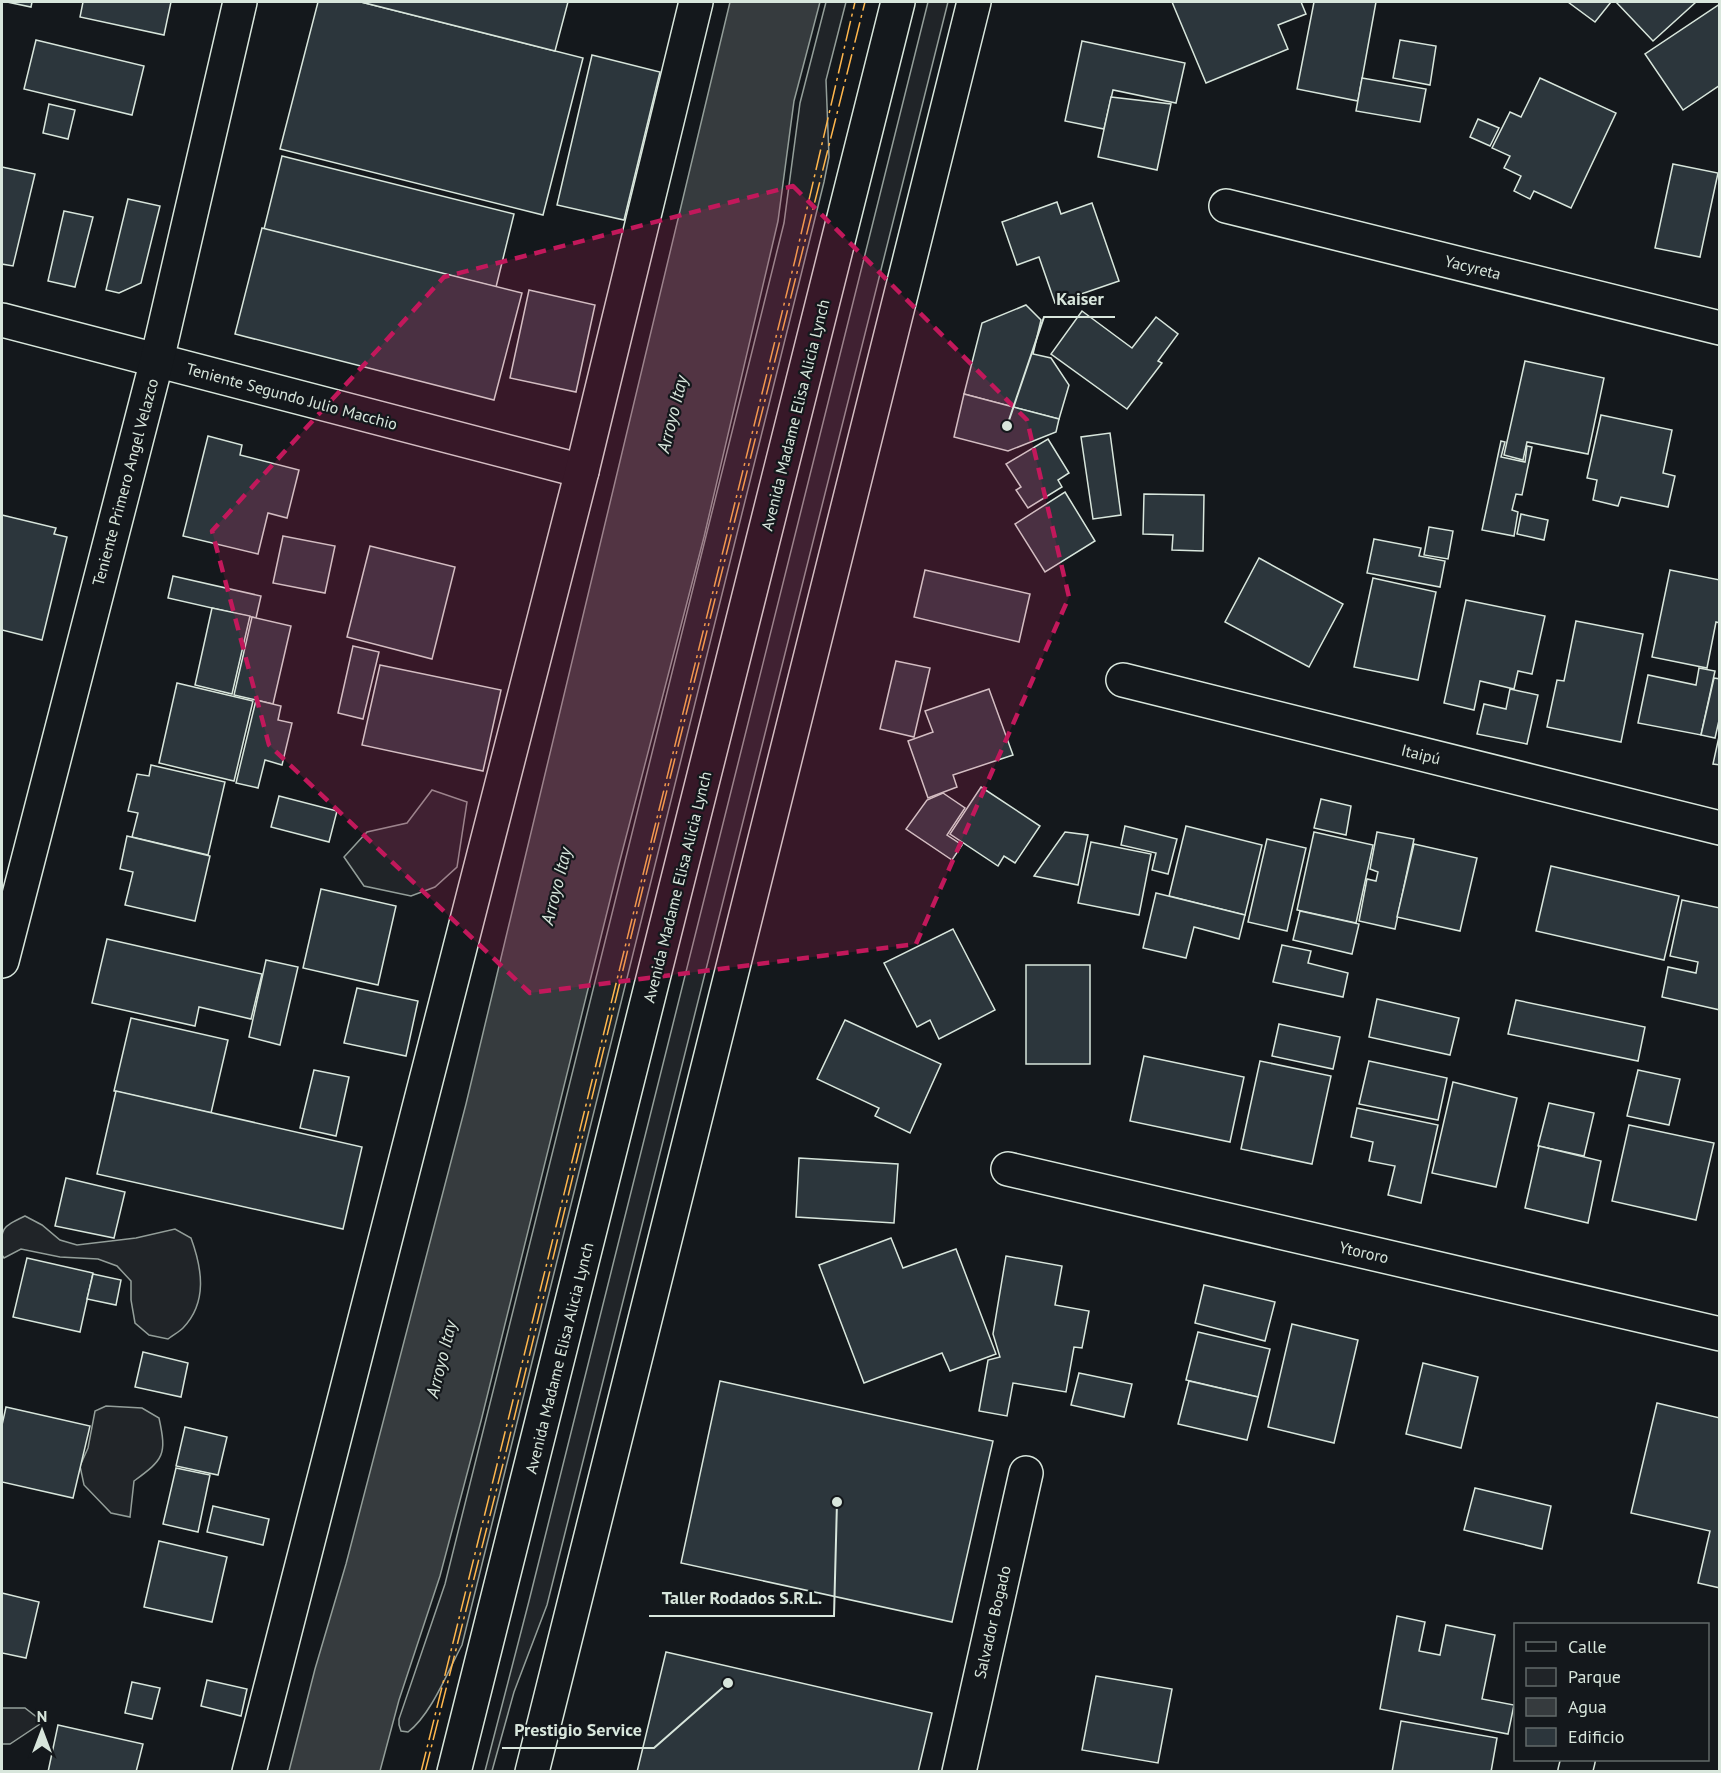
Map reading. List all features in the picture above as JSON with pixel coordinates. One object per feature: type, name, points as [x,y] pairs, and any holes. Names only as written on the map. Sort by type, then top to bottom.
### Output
[{"type":"main road","name":"Teniente Primero Angel Velazco","points":[[2,960],[14,853],[157,360],[240,2]]},
{"type":"main road","points":[[249,1772],[582,471],[696,2]]},
{"type":"main road","name":"Avenida Madame Elisa Alicia Lynch","points":[[454,1772],[898,2]]},
{"type":"main road","points":[[532,1772],[975,2]]},
{"type":"main road","name":"Yacyreta","points":[[1226,206],[1719,328]]},
{"type":"main road","name":"Teniente Segundo Julio Macchio","points":[[2,320],[582,471]]},
{"type":"main road","name":"Itaipú","points":[[1123,680],[1719,828]]},
{"type":"main road","name":"Ytororo","points":[[1008,1169],[1719,1334]]},
{"type":"main road","name":"Salvador Bogado","points":[[959,1772],[1026,1473]]},
{"type":"highlighted area","points":[[793,186],[1027,420],[1069,597],[916,944],[530,993],[269,745],[212,531],[444,277]]},
{"type":"green space","points":[[826,2],[846,2],[826,80],[829,157],[824,182],[462,1645],[424,1715],[408,1732],[401,1731],[399,1719],[445,1584],[784,223],[800,103]]},
{"type":"green space","points":[[928,2],[948,2],[547,1605],[514,1692],[492,1771],[485,1771],[529,1601]]},
{"type":"green space","points":[[432,790],[467,802],[457,867],[435,887],[411,896],[364,886],[344,857],[367,832],[407,823]]},
{"type":"green space","points":[[25,1216],[42,1225],[60,1240],[77,1245],[136,1238],[175,1229],[191,1238],[198,1261],[201,1284],[191,1318],[183,1328],[168,1339],[149,1335],[135,1323],[131,1300],[131,1281],[117,1266],[98,1259],[60,1257],[21,1249],[4,1258],[2,1234],[6,1226]]},
{"type":"green space","points":[[106,1406],[142,1408],[159,1418],[163,1440],[161,1455],[152,1467],[134,1481],[130,1517],[111,1513],[84,1485],[80,1466],[88,1448],[95,1411]]},
{"type":"green space","points":[[2,1708],[25,1708],[43,1722],[10,1744],[2,1744]]},
{"type":"water","name":"Arroyo Itay","points":[[730,2],[820,2],[794,101],[778,221],[704,537],[618,868],[481,1421],[440,1576],[399,1700],[380,1771],[289,1771],[315,1669],[346,1564],[466,1104]]},
{"type":"building","points":[[7,2],[32,2],[31,7]]},
{"type":"building","points":[[83,2],[171,2],[164,35],[80,17]]},
{"type":"building","points":[[318,2],[361,2],[583,58],[543,215],[280,149]]},
{"type":"building","points":[[361,2],[568,2],[555,51]]},
{"type":"building","points":[[1172,2],[1301,2],[1306,14],[1278,25],[1288,49],[1206,83]]},
{"type":"building","points":[[1314,2],[1376,2],[1358,101],[1297,89]]},
{"type":"building","points":[[1568,2],[1611,2],[1595,22]]},
{"type":"building","points":[[1616,2],[1696,2],[1653,41]]},
{"type":"building","points":[[1720,4],[1720,85],[1683,110],[1645,54]]},
{"type":"building","points":[[36,40],[144,66],[132,115],[24,89]]},
{"type":"building","points":[[1400,40],[1436,46],[1430,85],[1393,78]]},
{"type":"building","points":[[1082,41],[1185,63],[1176,103],[1113,90],[1104,129],[1065,121]]},
{"type":"building","points":[[592,55],[660,72],[624,220],[557,205]]},
{"type":"building","points":[[1362,78],[1426,89],[1420,122],[1356,111]]},
{"type":"building","points":[[1540,78],[1616,113],[1571,208],[1534,191],[1530,199],[1514,191],[1521,176],[1504,168],[1510,156],[1492,148],[1510,112],[1521,117]]},
{"type":"building","points":[[1111,97],[1171,104],[1157,170],[1098,157]]},
{"type":"building","points":[[49,104],[75,110],[68,139],[43,133]]},
{"type":"building","points":[[1478,119],[1499,128],[1490,146],[1470,137]]},
{"type":"building","points":[[282,156],[514,214],[496,287],[264,229]]},
{"type":"building","points":[[1673,164],[1718,173],[1700,257],[1655,248]]},
{"type":"building","points":[[2,167],[35,174],[13,266],[2,264]]},
{"type":"building","points":[[128,199],[160,206],[141,283],[119,293],[106,290]]},
{"type":"building","points":[[1057,202],[1061,214],[1092,203],[1119,281],[1055,303],[1039,257],[1017,265],[1002,222]]},
{"type":"building","points":[[64,211],[93,217],[75,287],[48,281]]},
{"type":"building","points":[[262,228],[522,293],[494,400],[235,334]]},
{"type":"building","points":[[529,290],[595,305],[576,392],[510,378]]},
{"type":"building","points":[[1026,305],[1041,320],[1033,354],[1051,358],[1069,385],[1059,419],[964,394],[982,323]]},
{"type":"building","points":[[1082,311],[1132,348],[1156,317],[1178,334],[1158,361],[1162,363],[1127,409],[1051,354]]},
{"type":"building","points":[[1525,361],[1604,378],[1588,454],[1527,442],[1523,460],[1504,455]]},
{"type":"building","points":[[964,394],[1059,419],[1056,432],[1008,451],[954,437]]},
{"type":"building","points":[[1601,415],[1672,430],[1663,473],[1675,476],[1668,507],[1621,497],[1618,506],[1593,500],[1597,480],[1587,478]]},
{"type":"building","points":[[1110,433],[1121,515],[1093,519],[1081,437]]},
{"type":"building","points":[[208,436],[242,445],[240,455],[299,470],[287,518],[268,513],[258,554],[183,536]]},
{"type":"building","points":[[1048,439],[1069,473],[1058,480],[1062,487],[1028,508],[1016,490],[1021,487],[1006,464]]},
{"type":"building","points":[[1501,441],[1505,442],[1501,457],[1525,462],[1527,446],[1532,447],[1522,495],[1516,494],[1512,510],[1518,512],[1514,536],[1482,530]]},
{"type":"building","points":[[1065,492],[1095,541],[1045,572],[1015,524]]},
{"type":"building","points":[[1144,494],[1204,495],[1203,551],[1172,550],[1173,535],[1143,534]]},
{"type":"building","points":[[1521,514],[1548,520],[1544,540],[1517,534]]},
{"type":"building","points":[[2,515],[56,528],[54,534],[67,537],[42,640],[2,630]]},
{"type":"building","points":[[1429,527],[1453,531],[1448,559],[1424,555]]},
{"type":"building","points":[[283,536],[335,546],[325,593],[273,583]]},
{"type":"building","points":[[1374,539],[1421,548],[1419,556],[1445,561],[1440,587],[1367,573]]},
{"type":"building","points":[[370,546],[455,567],[432,659],[347,637]]},
{"type":"building","points":[[1259,558],[1343,604],[1309,667],[1225,622]]},
{"type":"building","points":[[925,570],[1030,594],[1019,642],[914,617]]},
{"type":"building","points":[[1670,570],[1720,580],[1720,623],[1716,622],[1707,668],[1652,657]]},
{"type":"building","points":[[173,576],[261,596],[256,618],[168,598]]},
{"type":"building","points":[[1373,578],[1436,592],[1418,680],[1354,667]]},
{"type":"building","points":[[1466,600],[1545,616],[1532,674],[1518,671],[1514,689],[1480,681],[1474,710],[1444,703]]},
{"type":"building","points":[[212,608],[250,616],[232,694],[195,685]]},
{"type":"building","points":[[252,617],[291,626],[273,704],[234,695]]},
{"type":"building","points":[[1576,621],[1643,634],[1621,742],[1547,727],[1557,680],[1564,681]]},
{"type":"building","points":[[353,646],[379,652],[363,719],[338,713]]},
{"type":"building","points":[[896,661],[930,668],[914,737],[880,729]]},
{"type":"building","points":[[380,665],[501,690],[483,771],[362,745]]},
{"type":"building","points":[[1699,668],[1715,671],[1701,735],[1638,723],[1648,675],[1696,685]]},
{"type":"building","points":[[1714,678],[1720,679],[1720,716],[1715,738],[1701,735]]},
{"type":"building","points":[[177,683],[253,701],[234,781],[159,763]]},
{"type":"building","points":[[989,689],[1013,755],[953,775],[957,787],[928,798],[908,741],[933,732],[925,711]]},
{"type":"building","points":[[1510,689],[1538,695],[1527,744],[1477,734],[1484,704],[1506,709]]},
{"type":"building","points":[[256,700],[281,706],[278,720],[292,723],[282,765],[265,760],[258,788],[236,783]]},
{"type":"building","points":[[1720,732],[1720,765],[1713,764]]},
{"type":"building","points":[[151,765],[225,782],[208,855],[132,837],[138,813],[128,811],[137,774],[149,776]]},
{"type":"building","points":[[981,787],[1040,826],[1015,863],[1004,856],[998,866],[950,834]]},
{"type":"building","points":[[943,793],[965,808],[947,835],[962,845],[952,860],[906,829],[927,800]]},
{"type":"building","points":[[279,796],[337,811],[329,842],[271,827]]},
{"type":"building","points":[[1321,799],[1351,806],[1346,835],[1314,828]]},
{"type":"building","points":[[1125,826],[1177,839],[1168,874],[1152,870],[1156,853],[1121,845]]},
{"type":"building","points":[[1186,826],[1262,845],[1245,915],[1169,896]]},
{"type":"building","points":[[1065,832],[1088,835],[1078,885],[1034,876]]},
{"type":"building","points":[[1314,832],[1373,845],[1356,923],[1297,910]]},
{"type":"building","points":[[1377,832],[1414,839],[1395,929],[1359,921],[1367,879],[1376,881],[1378,872],[1370,869]]},
{"type":"building","points":[[127,836],[210,856],[195,921],[125,905],[133,872],[120,869]]},
{"type":"building","points":[[1267,839],[1306,848],[1287,931],[1248,922]]},
{"type":"building","points":[[1091,842],[1151,854],[1139,915],[1078,903]]},
{"type":"building","points":[[1414,844],[1477,858],[1460,931],[1397,917]]},
{"type":"building","points":[[1551,866],[1679,896],[1664,960],[1536,931]]},
{"type":"building","points":[[321,889],[396,906],[378,985],[303,968]]},
{"type":"building","points":[[1156,893],[1245,915],[1239,939],[1194,927],[1186,958],[1143,948]]},
{"type":"building","points":[[1682,900],[1720,908],[1720,1010],[1662,997],[1668,967],[1696,973],[1698,962],[1670,956]]},
{"type":"building","points":[[1300,911],[1359,924],[1352,954],[1293,940]]},
{"type":"building","points":[[953,929],[995,1010],[939,1039],[930,1020],[917,1027],[884,963]]},
{"type":"building","points":[[107,939],[262,974],[251,1019],[199,1007],[195,1026],[92,1003]]},
{"type":"building","points":[[1282,945],[1311,951],[1308,963],[1348,973],[1343,997],[1273,982]]},
{"type":"building","points":[[266,960],[298,967],[280,1045],[249,1037]]},
{"type":"building","points":[[1026,965],[1090,965],[1090,1064],[1026,1064]]},
{"type":"building","points":[[357,988],[418,1001],[406,1056],[344,1043]]},
{"type":"building","points":[[1377,999],[1459,1018],[1450,1055],[1369,1037]]},
{"type":"building","points":[[1516,1000],[1645,1027],[1638,1061],[1508,1034]]},
{"type":"building","points":[[131,1018],[228,1040],[211,1113],[114,1091]]},
{"type":"building","points":[[845,1020],[941,1064],[910,1133],[875,1116],[879,1108],[817,1079]]},
{"type":"building","points":[[1279,1024],[1340,1037],[1333,1069],[1272,1056]]},
{"type":"building","points":[[1144,1056],[1244,1077],[1230,1142],[1130,1121]]},
{"type":"building","points":[[1260,1061],[1331,1076],[1312,1164],[1241,1149]]},
{"type":"building","points":[[1369,1061],[1447,1078],[1438,1120],[1359,1104]]},
{"type":"building","points":[[314,1070],[349,1077],[336,1136],[300,1128]]},
{"type":"building","points":[[1638,1070],[1680,1079],[1669,1125],[1627,1116]]},
{"type":"building","points":[[1453,1082],[1517,1098],[1496,1187],[1432,1173]]},
{"type":"building","points":[[116,1091],[362,1147],[343,1229],[97,1174]]},
{"type":"building","points":[[1549,1103],[1594,1113],[1584,1156],[1538,1146]]},
{"type":"building","points":[[1357,1108],[1438,1125],[1421,1203],[1388,1195],[1395,1166],[1369,1161],[1373,1142],[1351,1137]]},
{"type":"building","points":[[1629,1125],[1714,1143],[1696,1220],[1612,1201]]},
{"type":"building","points":[[1539,1146],[1601,1161],[1588,1223],[1525,1208]]},
{"type":"building","points":[[799,1158],[898,1164],[894,1223],[796,1217]]},
{"type":"building","points":[[66,1178],[125,1192],[114,1238],[55,1226]]},
{"type":"building","points":[[891,1238],[903,1268],[956,1249],[996,1354],[950,1371],[942,1353],[864,1383],[819,1265]]},
{"type":"building","points":[[1006,1256],[1062,1266],[1055,1305],[1089,1311],[1082,1348],[1074,1347],[1066,1392],[1013,1383],[1007,1416],[979,1411],[988,1360],[1000,1357],[993,1334]]},
{"type":"building","points":[[27,1258],[93,1273],[80,1332],[13,1317]]},
{"type":"building","points":[[93,1274],[121,1280],[116,1305],[87,1299]]},
{"type":"building","points":[[1204,1285],[1275,1302],[1265,1341],[1195,1323]]},
{"type":"building","points":[[1292,1324],[1358,1340],[1334,1443],[1268,1427]]},
{"type":"building","points":[[1198,1332],[1270,1349],[1258,1397],[1186,1380]]},
{"type":"building","points":[[143,1352],[188,1363],[181,1397],[135,1387]]},
{"type":"building","points":[[1423,1363],[1478,1377],[1461,1448],[1406,1434]]},
{"type":"building","points":[[1079,1373],[1132,1384],[1124,1417],[1071,1405]]},
{"type":"building","points":[[720,1381],[993,1441],[952,1622],[681,1563]]},
{"type":"building","points":[[1189,1381],[1258,1397],[1247,1440],[1178,1424]]},
{"type":"building","points":[[1657,1403],[1720,1418],[1720,1588],[1698,1583],[1710,1531],[1631,1513]]},
{"type":"building","points":[[6,1407],[90,1426],[73,1498],[2,1482],[2,1425]]},
{"type":"building","points":[[185,1427],[227,1437],[218,1475],[176,1466]]},
{"type":"building","points":[[176,1468],[210,1475],[198,1532],[163,1524]]},
{"type":"building","points":[[1475,1488],[1551,1506],[1542,1549],[1464,1530]]},
{"type":"building","points":[[213,1506],[269,1519],[263,1545],[207,1532]]},
{"type":"building","points":[[159,1541],[227,1557],[212,1622],[144,1607]]},
{"type":"building","points":[[2,1593],[39,1602],[26,1658],[2,1653]]},
{"type":"building","points":[[1397,1616],[1425,1622],[1419,1651],[1440,1655],[1446,1625],[1495,1635],[1482,1699],[1514,1705],[1508,1734],[1380,1709]]},
{"type":"building","points":[[666,1652],[932,1713],[918,1772],[637,1772]]},
{"type":"building","points":[[1096,1676],[1172,1689],[1158,1763],[1082,1750]]},
{"type":"building","points":[[207,1680],[247,1689],[241,1716],[201,1706]]},
{"type":"building","points":[[132,1682],[160,1688],[152,1719],[125,1713]]},
{"type":"building","points":[[1401,1721],[1497,1738],[1491,1772],[1392,1772]]},
{"type":"building","points":[[58,1725],[143,1744],[136,1772],[48,1772]]},
{"type":"power","points":[[421,1772],[795,260],[855,2]]},
{"type":"power","points":[[425,1772],[505,1456],[654,842],[865,2]]},
{"type":"place","name":"Kaiser","points":[[1007,426]]},
{"type":"place","name":"Taller Rodados S.R.L.","points":[[837,1502]]},
{"type":"place","name":"Prestigio Service","points":[[728,1683]]}]
